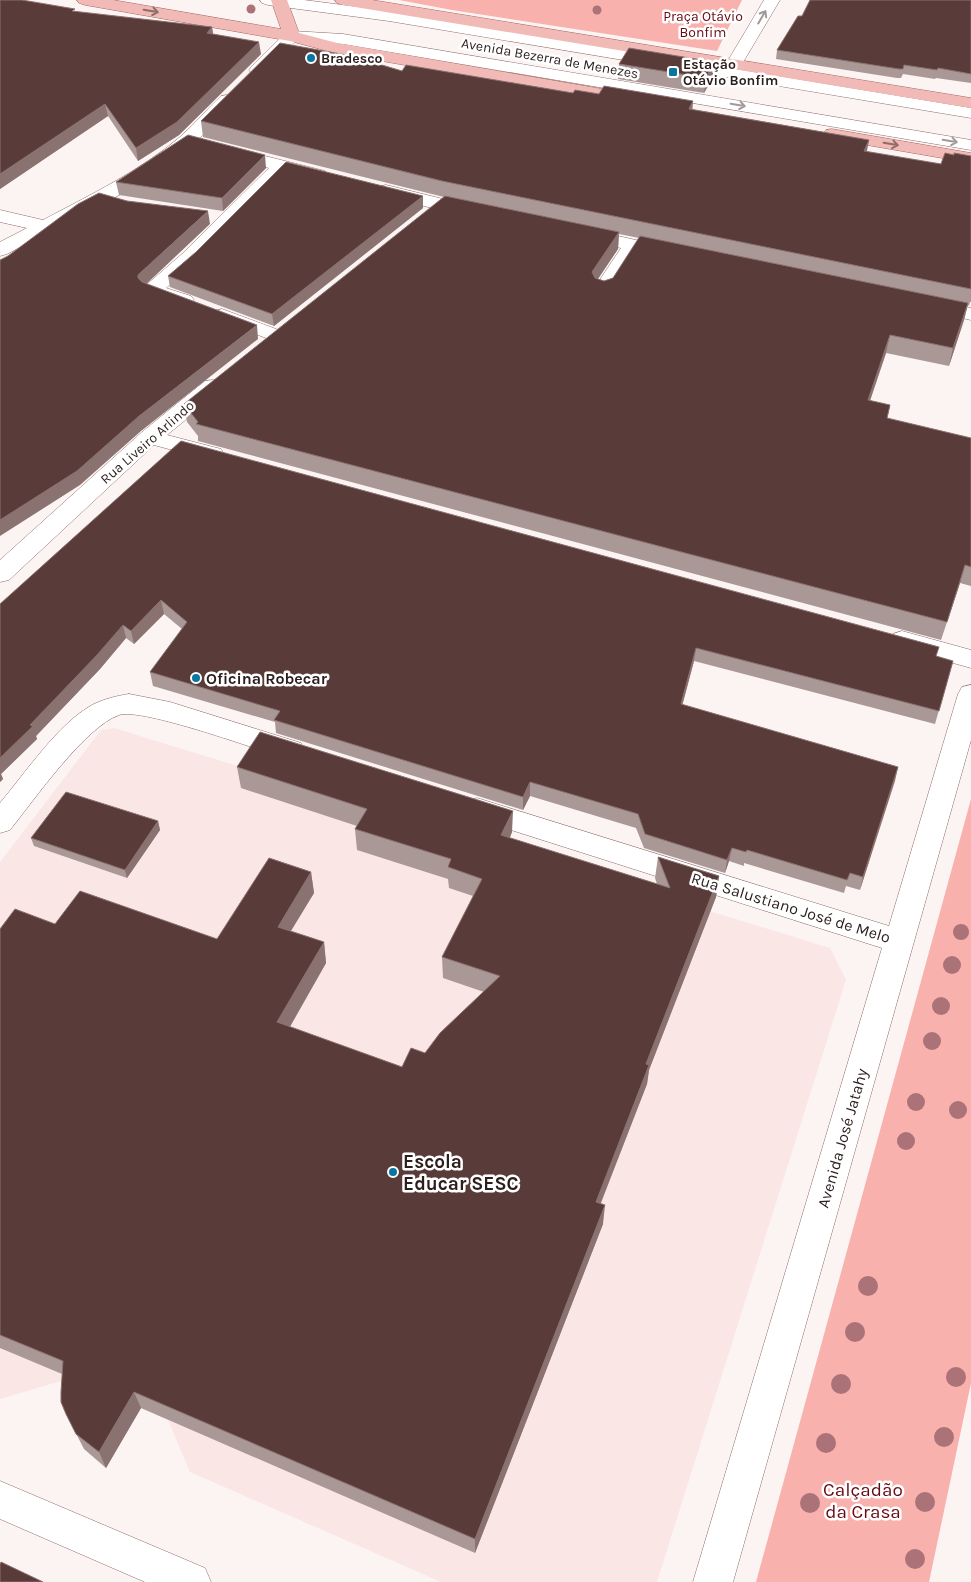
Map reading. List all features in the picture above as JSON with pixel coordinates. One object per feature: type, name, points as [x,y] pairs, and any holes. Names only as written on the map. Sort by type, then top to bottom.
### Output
[{"type":"main road","name":"Avenida Bezerra de Menezes","points":[[85,0],[292,36],[335,48],[971,158]]},
{"type":"main road","name":"Avenida Bezerra de Menezes","points":[[343,0],[971,103]]},
{"type":"main road","points":[[276,1],[292,36]]},
{"type":"street","points":[[734,64],[772,0]]},
{"type":"street","name":"Avenida Bezerra de Menezes","points":[[276,1],[389,16],[971,113]]},
{"type":"street","name":"Avenida Bezerra de Menezes","points":[[276,1],[379,29],[716,86],[971,123]]},
{"type":"street","points":[[0,250],[99,198],[186,140],[292,36]]},
{"type":"street","name":"Avenida Bezerra de Menezes","points":[[292,36],[343,38],[368,42],[971,145]]},
{"type":"street","points":[[186,140],[338,180]]},
{"type":"street","points":[[277,336],[152,290],[189,258],[282,166]]},
{"type":"street","points":[[366,186],[489,215]]},
{"type":"street","points":[[99,198],[122,204]]},
{"type":"street","points":[[419,222],[441,205]]},
{"type":"street","points":[[0,216],[44,226]]},
{"type":"street","points":[[209,216],[229,218]]},
{"type":"street","points":[[559,230],[691,257]]},
{"type":"street","points":[[603,290],[633,246]]},
{"type":"street","points":[[913,302],[971,314]]},
{"type":"street","name":"Rua Liveiro Arlindo","points":[[0,574],[150,437],[232,371]]},
{"type":"street","points":[[150,437],[236,460]]},
{"type":"street","points":[[885,636],[971,659]]},
{"type":"street","name":"Avenida José Jatahy","points":[[713,1582],[971,694]]},
{"type":"street","points":[[0,822],[76,730],[100,712],[114,706],[130,703],[170,712],[316,758]]},
{"type":"street","name":"Rua Salustiano José de Melo","points":[[458,802],[899,941]]},
{"type":"street","points":[[0,1500],[191,1582]]},
{"type":"shaded area","name":"Escola Educar SESC","points":[[114,728],[830,948],[846,980],[657,1582],[441,1582],[190,1472],[168,1420],[71,1378],[0,1399],[0,862],[101,730]]},
{"type":"green space","name":"Praça Otávio Bonfim","points":[[399,0],[742,0],[717,51]]},
{"type":"green space","name":"Calçadão da Crasa","points":[[971,799],[971,1383],[929,1582],[756,1582]]},
{"type":"building","points":[[0,0],[22,0],[75,9],[72,11],[212,27],[207,33],[259,42],[177,122],[136,148],[105,104],[0,174]]},
{"type":"building","points":[[810,0],[971,0],[971,74],[938,68],[937,70],[904,65],[903,69],[899,69],[777,50],[798,16],[802,16]]},
{"type":"building","points":[[280,43],[352,56],[402,71],[406,65],[573,93],[575,90],[599,94],[604,86],[693,101],[689,109],[869,140],[864,151],[941,164],[945,153],[971,156],[971,289],[442,181],[201,121]]},
{"type":"building","points":[[629,48],[714,62],[706,78],[619,64]]},
{"type":"building","points":[[188,135],[265,155],[222,198],[116,182]]},
{"type":"building","points":[[286,162],[423,196],[272,314],[168,276],[196,252]]},
{"type":"building","points":[[99,193],[127,201],[208,211],[138,275],[138,278],[142,282],[257,325],[138,417],[77,471],[0,520],[0,260],[78,204]]},
{"type":"building","points":[[445,196],[619,232],[592,272],[595,278],[604,281],[613,278],[640,236],[968,303],[953,348],[890,335],[868,400],[890,405],[887,418],[971,438],[971,567],[965,565],[947,622],[196,424],[198,422],[184,404]]},
{"type":"building","points":[[181,441],[939,647],[936,656],[953,661],[939,711],[696,648],[681,704],[898,767],[863,877],[850,873],[847,880],[747,850],[746,852],[732,848],[727,860],[645,834],[638,814],[530,782],[523,797],[274,720],[280,711],[150,672],[187,622],[161,600],[131,631],[123,625],[30,725],[33,726],[0,758],[0,604]]},
{"type":"building","points":[[260,732],[513,811],[501,835],[670,888],[658,857],[719,876],[646,1064],[649,1065],[596,1202],[605,1205],[475,1539],[134,1392],[99,1452],[76,1434],[61,1402],[63,1361],[0,1335],[0,929],[15,909],[55,924],[80,891],[217,939],[269,858],[311,872],[278,927],[324,942],[277,1022],[402,1067],[411,1048],[425,1053],[440,1033],[500,976],[442,957],[482,879],[448,867],[451,859],[355,829],[367,809],[237,767]]},
{"type":"building","points":[[66,792],[158,821],[125,870],[31,838]]},
{"type":"building","points":[[1,1562],[43,1582],[0,1582]]},
{"type":"place","name":"Bradesco","points":[[311,58]]},
{"type":"place","name":"Estação Otávio Bonfim","points":[[673,72]]},
{"type":"place","name":"Oficina Robecar","points":[[196,678]]},
{"type":"place","name":"Escola Educar SESC","points":[[393,1172]]}]
